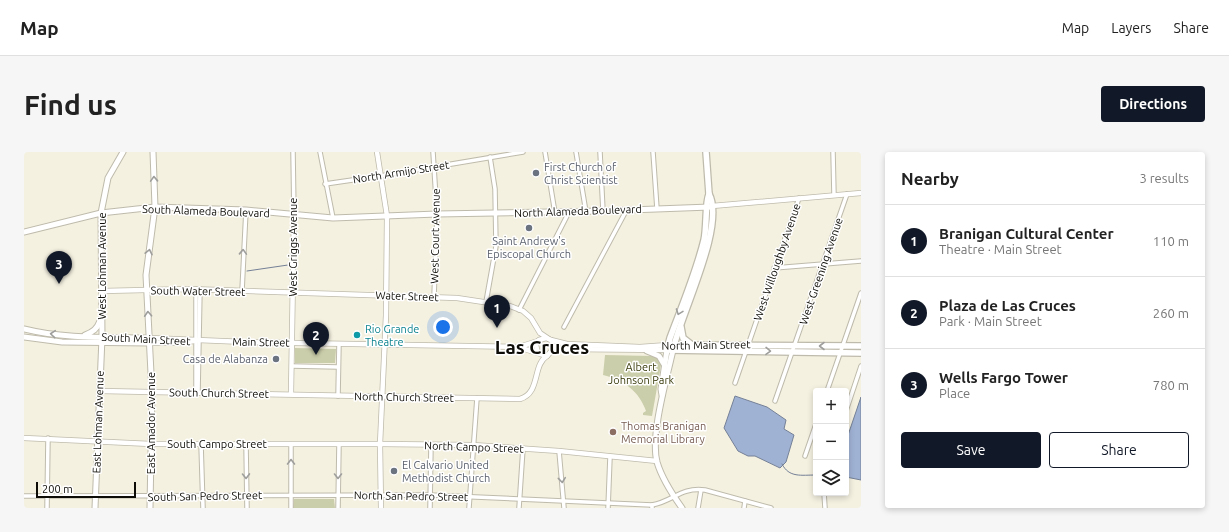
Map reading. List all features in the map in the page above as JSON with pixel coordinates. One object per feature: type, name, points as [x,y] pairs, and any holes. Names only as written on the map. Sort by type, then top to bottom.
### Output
[{"type":"main road","name":"West Lohman Avenue","points":[[101,340],[101,213],[108,178],[123,152]]},
{"type":"main road","name":"East Amador Avenue","points":[[150,508],[152,393],[147,263],[155,207],[153,152]]},
{"type":"main road","points":[[692,345],[684,338],[680,331],[708,244],[710,207],[707,199],[709,194],[706,152]]},
{"type":"main road","name":"South Alameda Boulevard","points":[[24,232],[101,213],[155,207],[246,210],[294,216]]},
{"type":"main road","name":"North Alameda Boulevard","points":[[294,216],[333,218],[437,214],[603,212],[710,207]]},
{"type":"main road","points":[[682,508],[664,479],[657,461],[656,442],[665,366],[700,253],[710,207]]},
{"type":"main road","points":[[82,336],[92,332],[98,327],[101,318]]},
{"type":"main road","points":[[662,396],[665,390],[670,348],[682,323]]},
{"type":"main road","name":"South Main Street","points":[[24,329],[40,333],[82,336],[101,340]]},
{"type":"main road","points":[[38,340],[40,333]]},
{"type":"main road","name":"South Main Street","points":[[24,337],[38,340],[150,340]]},
{"type":"main road","name":"East Lohman Avenue","points":[[95,508],[101,340]]},
{"type":"main road","name":"North Main Street","points":[[670,348],[692,345],[747,348]]},
{"type":"main road","name":"North Main Street","points":[[670,348],[794,348],[861,346]]},
{"type":"main road","name":"North Main Street","points":[[794,348],[861,353]]},
{"type":"main road","points":[[647,351],[659,356],[665,366]]},
{"type":"street","name":"West Griggs Avenue","points":[[291,394],[294,216],[293,152]]},
{"type":"street","points":[[320,152],[325,184],[333,218]]},
{"type":"street","points":[[376,152],[387,216],[386,296],[380,444],[381,508]]},
{"type":"street","name":"West Court Avenue","points":[[433,152],[437,214],[434,297]]},
{"type":"street","name":"North Armijo Street","points":[[325,184],[523,152]]},
{"type":"street","points":[[545,152],[555,213]]},
{"type":"street","points":[[576,152],[586,212]]},
{"type":"street","points":[[600,152],[603,212]]},
{"type":"street","points":[[653,152],[657,209]]},
{"type":"street","points":[[833,152],[834,195]]},
{"type":"street","points":[[486,302],[496,246],[495,189],[490,157]]},
{"type":"street","name":"North Alameda Boulevard","points":[[710,207],[861,193]]},
{"type":"street","name":"West Greening Avenue","points":[[775,401],[847,194]]},
{"type":"street","name":"West Willoughby Avenue","points":[[735,383],[799,198]]},
{"type":"street","points":[[242,291],[246,210]]},
{"type":"street","points":[[564,327],[626,211]]},
{"type":"street","points":[[516,398],[527,392],[532,384],[538,353],[536,348],[538,341],[532,323],[519,310],[569,212]]},
{"type":"street","points":[[774,268],[861,262]]},
{"type":"street","points":[[198,289],[196,386],[198,393]]},
{"type":"street","name":"South Water Street","points":[[102,291],[198,289],[293,293]]},
{"type":"street","name":"Water Street","points":[[293,293],[434,297],[510,306],[528,315],[540,333],[550,340]]},
{"type":"street","points":[[828,388],[861,293]]},
{"type":"street","points":[[538,341],[544,338],[550,340],[554,345],[553,351],[547,356],[538,353]]},
{"type":"street","name":"South Main Street","points":[[150,340],[198,341]]},
{"type":"street","name":"North Main Street","points":[[550,340],[567,344],[670,348]]},
{"type":"street","name":"Main Street","points":[[198,341],[518,347],[538,353]]},
{"type":"street","name":"Main Street","points":[[518,347],[538,341]]},
{"type":"street","points":[[338,344],[338,396]]},
{"type":"street","name":"North Main Street","points":[[553,351],[562,349],[647,351],[670,348]]},
{"type":"street","name":"North Church Street","points":[[291,394],[523,398],[532,390],[541,361],[547,356]]},
{"type":"street","points":[[292,366],[338,367]]},
{"type":"street","points":[[849,402],[861,366]]},
{"type":"street","name":"South Church Street","points":[[100,391],[291,394]]},
{"type":"street","points":[[469,508],[477,398]]},
{"type":"street","points":[[805,456],[813,433]]},
{"type":"street","name":"South Campo Street","points":[[24,438],[151,444],[291,445]]},
{"type":"street","points":[[47,508],[48,438]]},
{"type":"street","points":[[201,444],[203,508]]},
{"type":"street","points":[[246,444],[247,508]]},
{"type":"street","points":[[338,444],[338,508]]},
{"type":"street","points":[[430,508],[431,444]]},
{"type":"street","name":"North Campo Street","points":[[291,445],[431,444],[524,448],[657,461]]},
{"type":"street","points":[[291,445],[291,508]]},
{"type":"street","points":[[519,508],[524,448]]},
{"type":"street","points":[[559,451],[564,508]]},
{"type":"street","points":[[608,506],[610,457]]},
{"type":"street","points":[[698,508],[701,490]]},
{"type":"street","points":[[652,507],[684,491],[701,490],[771,508]]},
{"type":"street","name":"South San Pedro Street","points":[[24,496],[150,497],[202,495],[291,495]]},
{"type":"street","name":"North San Pedro Street","points":[[291,495],[430,495],[470,498],[564,501],[608,506],[652,507]]},
{"type":"street","points":[[824,496],[825,508]]},
{"type":"street","points":[[744,508],[745,501]]},
{"type":"green space","points":[[295,348],[336,349],[335,363],[295,363]]},
{"type":"green space","name":"Albert Johnson Park","points":[[605,355],[652,356],[657,358],[661,365],[652,416],[643,415],[646,411],[643,404],[630,387],[618,380],[603,375]]},
{"type":"green space","points":[[294,499],[334,499],[335,508],[293,508]]},
{"type":"water","points":[[735,396],[767,407],[786,420],[784,429],[794,435],[786,462],[780,468],[755,456],[748,456],[738,451],[724,428]]},
{"type":"water","points":[[861,397],[861,480],[849,478],[849,432]]},
{"type":"waterway","points":[[247,271],[288,265]]},
{"type":"waterway","points":[[782,464],[788,472],[792,474],[813,475]]},
{"type":"place","name":"First Church of Christ Scientist","points":[[536,173]]},
{"type":"place","name":"Saint Andrew's Episcopal Church","points":[[529,228]]},
{"type":"place","name":"Wells Fargo Tower","points":[[59,284]]},
{"type":"place","name":"Branigan Cultural Center","points":[[497,328]]},
{"type":"place","name":"Rio Grande Theatre","points":[[357,335]]},
{"type":"place","name":"Plaza de Las Cruces","points":[[316,355]]},
{"type":"place","name":"Casa de Alabanza","points":[[276,359]]},
{"type":"place","name":"Thomas Branigan Memorial Library","points":[[613,432]]},
{"type":"place","name":"El Calvario United Methodist Church","points":[[394,471]]},
{"type":"district","name":"Las Cruces","points":[[542,347]]}]
